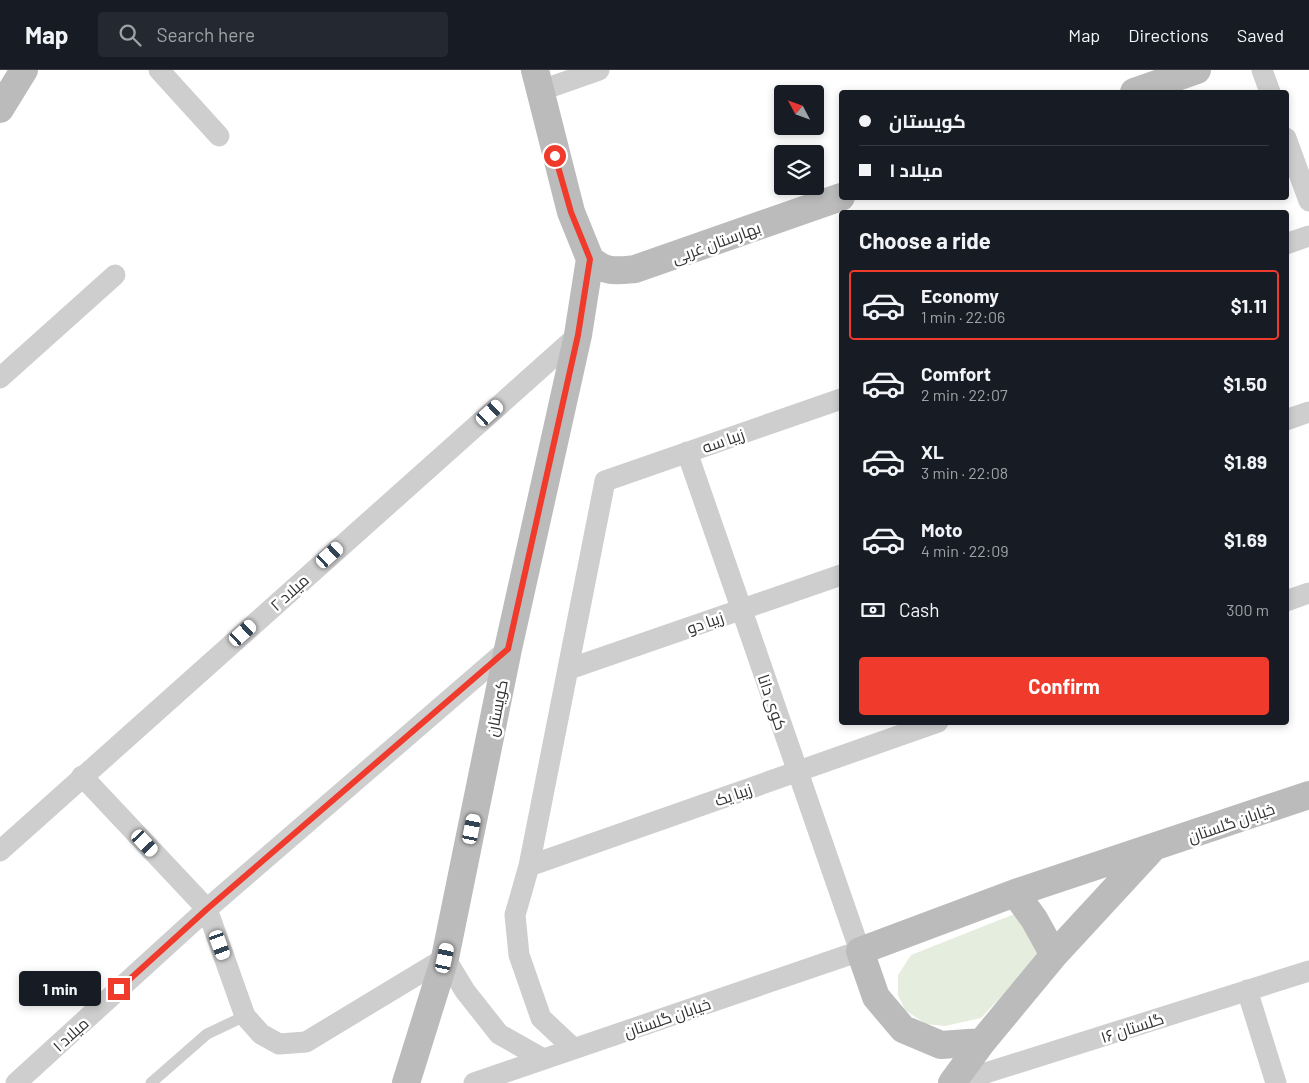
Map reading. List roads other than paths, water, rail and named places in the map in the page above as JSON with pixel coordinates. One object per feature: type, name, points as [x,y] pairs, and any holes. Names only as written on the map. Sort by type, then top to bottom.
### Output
[{"type":"street","points":[[0,110],[24,70]]},
{"type":"street","points":[[159,70],[220,136]]},
{"type":"street","points":[[590,259],[571,212],[536,76],[599,70]]},
{"type":"street","points":[[1140,90],[1197,70]]},
{"type":"street","points":[[1262,70],[1269,90]]},
{"type":"street","points":[[1289,146],[1309,201]]},
{"type":"street","name":"بهارستان غربی","points":[[590,259],[601,268],[614,271],[635,269],[839,198]]},
{"type":"street","points":[[1289,243],[1309,236]]},
{"type":"street","name":"کویستان","points":[[406,1083],[445,958],[508,649],[578,335],[590,259]]},
{"type":"street","points":[[0,378],[115,275]]},
{"type":"street","name":"میلاد ۲","points":[[0,851],[578,335]]},
{"type":"street","name":"زیبا سه","points":[[569,669],[605,481],[839,400]]},
{"type":"street","points":[[1289,419],[1309,412]]},
{"type":"street","name":"کوی دانا","points":[[687,452],[860,951]]},
{"type":"street","name":"زیبا دو","points":[[569,669],[839,576]]},
{"type":"street","points":[[1289,600],[1309,593]]},
{"type":"street","name":"میلاد ۱","points":[[16,1083],[207,909],[508,649]]},
{"type":"street","points":[[569,669],[529,866],[515,915],[519,955],[542,1018],[574,1049]]},
{"type":"street","name":"زیبا یک","points":[[529,866],[930,725]]},
{"type":"street","points":[[82,776],[207,909],[245,1016],[261,1034],[279,1044],[306,1042],[445,958],[465,991],[499,1034],[543,1060]]},
{"type":"street","name":"خیابان گلستان","points":[[474,1083],[860,951],[1015,893],[1309,795]]},
{"type":"street","points":[[953,1083],[982,1042],[1054,955],[1153,848]]},
{"type":"street","points":[[1015,893],[1034,919],[1054,955]]},
{"type":"street","points":[[860,951],[876,997],[903,1029],[941,1045],[982,1042]]},
{"type":"street","name":"گلستان ۱۶","points":[[953,1083],[1309,971]]},
{"type":"street","points":[[1247,990],[1276,1083]]},
{"type":"lane","points":[[151,1083],[207,1034],[245,1016]]}]
